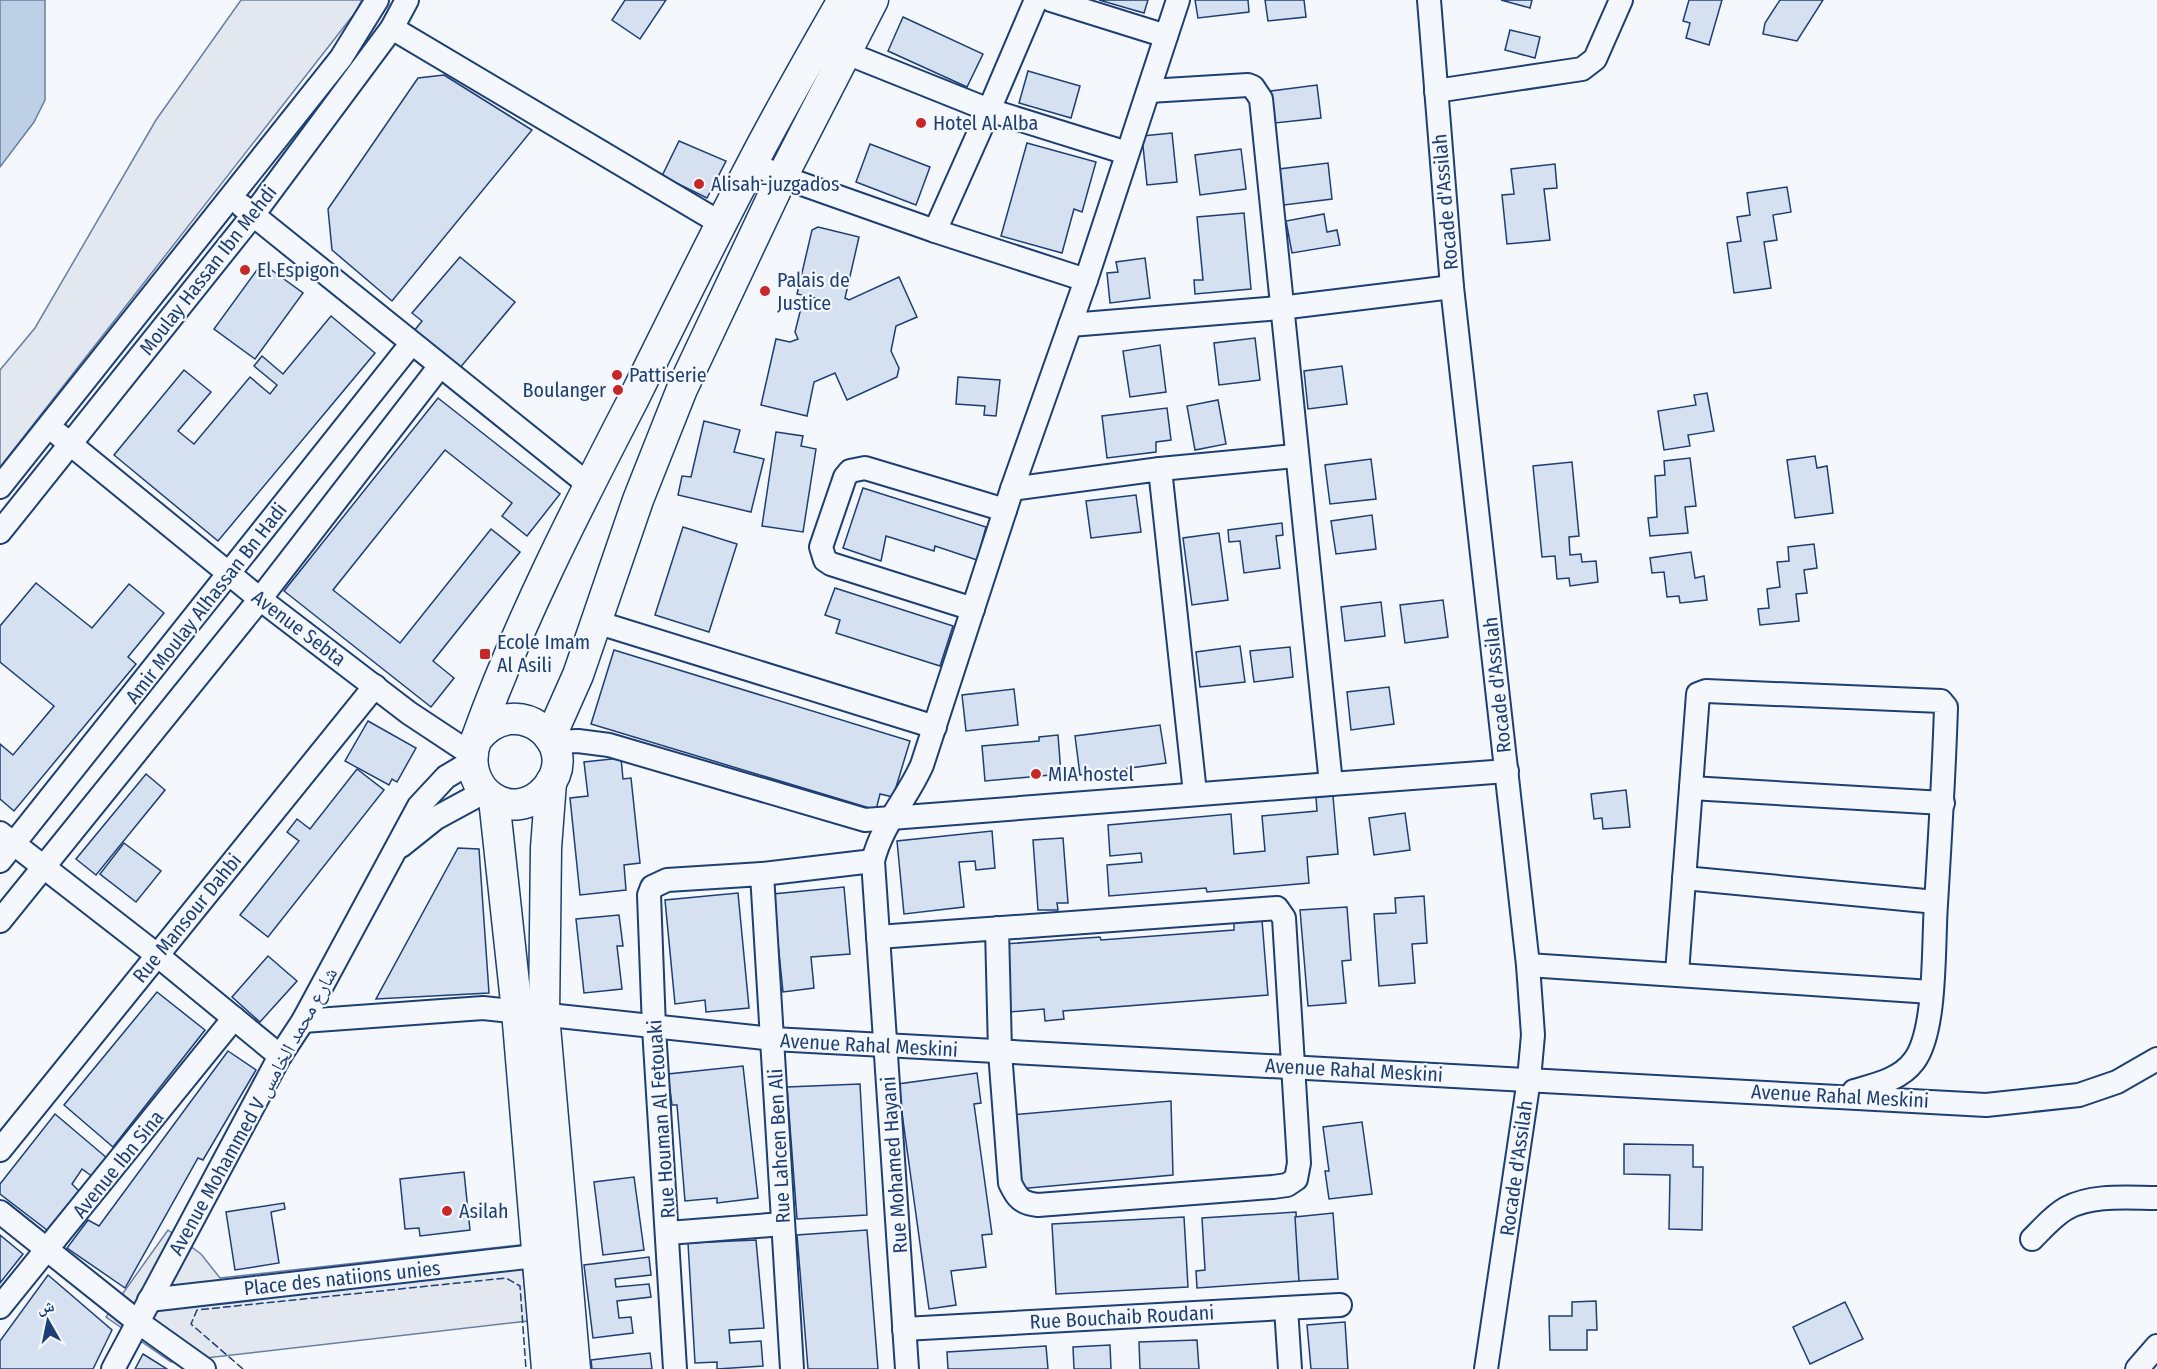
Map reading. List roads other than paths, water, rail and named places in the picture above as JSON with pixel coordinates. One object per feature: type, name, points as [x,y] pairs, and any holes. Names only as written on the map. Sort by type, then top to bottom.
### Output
[{"type":"main road","points":[[551,782],[545,791],[526,802],[504,803],[489,795],[472,773],[473,752],[501,674],[589,485],[752,163],[843,0]]},
{"type":"main road","points":[[552,740],[638,500],[682,388],[782,177],[844,52],[873,0]]},
{"type":"main road","points":[[473,752],[494,723],[519,718],[531,721],[552,740],[557,762],[551,782],[531,1013],[536,1256],[547,1369]]},
{"type":"main road","points":[[489,795],[531,1013],[575,1369]]},
{"type":"street","name":"Moulay Hassan Ibn Mehdi","points":[[0,486],[341,58],[376,0]]},
{"type":"street","name":"Moulay Hassan Ibn Mehdi","points":[[0,532],[253,215],[392,28],[407,0]]},
{"type":"street","points":[[935,231],[1036,0]]},
{"type":"street","points":[[1051,0],[1166,36]]},
{"type":"street","name":"Rue Mohamed Hayani","points":[[907,1369],[873,861],[889,820],[916,780],[935,727],[1008,500],[1086,280],[1178,0]]},
{"type":"street","name":"Rocade d'Assilah","points":[[1429,0],[1452,287],[1528,964],[1533,1035],[1529,1079],[1486,1369]]},
{"type":"street","points":[[1436,91],[1582,69],[1595,59],[1621,0]]},
{"type":"street","points":[[392,28],[722,224]]},
{"type":"street","points":[[844,52],[988,110],[1127,153]]},
{"type":"street","points":[[1149,91],[1242,84],[1253,87],[1258,93],[1331,784]]},
{"type":"street","points":[[752,163],[782,177],[935,231],[1086,280]]},
{"type":"street","points":[[230,196],[589,485]]},
{"type":"street","points":[[1070,325],[1280,308],[1452,287]]},
{"type":"street","name":"Amir Moulay Alhassan Bn Hadi","points":[[5,846],[229,574],[411,344]]},
{"type":"street","points":[[0,921],[260,599],[440,366]]},
{"type":"street","name":"Avenue Sebta","points":[[48,425],[260,599],[409,712],[473,752]]},
{"type":"street","points":[[973,609],[831,564],[825,560],[821,547],[845,477],[856,468],[865,468],[1008,500],[1160,469],[1295,456]]},
{"type":"street","points":[[1160,469],[1195,793]]},
{"type":"street","points":[[596,622],[935,727]]},
{"type":"street","name":"Rue Mansour Dahbi","points":[[0,1150],[375,686]]},
{"type":"street","points":[[1677,973],[1696,697],[1702,692],[1938,699],[1946,707],[1943,803],[1931,992],[1924,1040],[1915,1060],[1905,1070],[1887,1081],[1841,1095]]},
{"type":"street","points":[[552,740],[609,745],[849,816],[889,820],[1195,793],[1507,771]]},
{"type":"street","name":"Avenue Mohammed V شارع محمد الخامس","points":[[113,1369],[280,1056],[303,1021],[406,826],[434,788],[473,752]]},
{"type":"street","points":[[1691,788],[1943,803]]},
{"type":"street","points":[[393,854],[436,818],[489,795]]},
{"type":"street","points":[[5,846],[43,868],[157,955],[280,1056]]},
{"type":"street","points":[[762,874],[873,861]]},
{"type":"street","name":"Rue Houman Al Fetouaki","points":[[675,1369],[654,1028],[649,895],[652,887],[667,880],[762,874]]},
{"type":"street","name":"Rue Lahcen Ben Ali","points":[[762,874],[792,1369]]},
{"type":"street","points":[[1684,878],[1936,902]]},
{"type":"street","points":[[878,937],[997,928],[1277,908],[1284,918],[1294,1066],[1299,1173],[1292,1182],[1274,1187],[1038,1205],[1024,1203],[1016,1196],[1010,1183],[1000,1052],[997,928]]},
{"type":"street","points":[[1528,964],[1931,992]]},
{"type":"street","name":"Avenue Rahal Meskini","points":[[303,1021],[462,1008],[531,1013],[773,1039],[1841,1095],[1986,1105],[2035,1102],[2079,1095],[2117,1082],[2157,1059]]},
{"type":"street","name":"Avenue Ibn Sina","points":[[0,1307],[48,1251],[234,1018]]},
{"type":"street","points":[[2032,1239],[2068,1207],[2087,1201],[2157,1198]]},
{"type":"street","points":[[0,1212],[138,1322],[204,1369]]},
{"type":"street","points":[[668,1233],[783,1224]]},
{"type":"street","name":"Place des natiions unies","points":[[149,1300],[536,1256]]},
{"type":"street","name":"Rue Bouchaib Roudani","points":[[904,1329],[1340,1305]]},
{"type":"street","points":[[1286,1308],[1290,1369]]},
{"type":"street","points":[[2137,1369],[2157,1346]]},
{"type":"water","points":[[0,0],[45,0],[45,100],[34,122],[0,167]]},
{"type":"place","name":"Hotel Al Alba","points":[[921,123]]},
{"type":"place","name":"Alisah-juzgados","points":[[699,184]]},
{"type":"place","name":"El Espigon","points":[[245,270]]},
{"type":"place","name":"Palais de Justice","points":[[765,291]]},
{"type":"place","name":"Pattiserie","points":[[617,375]]},
{"type":"place","name":"Boulanger","points":[[618,390]]},
{"type":"place","name":"Ecole Imam Al Asili","points":[[485,654]]},
{"type":"place","name":"MIA hostel","points":[[1036,774]]},
{"type":"place","name":"Asilah","points":[[447,1211]]}]
